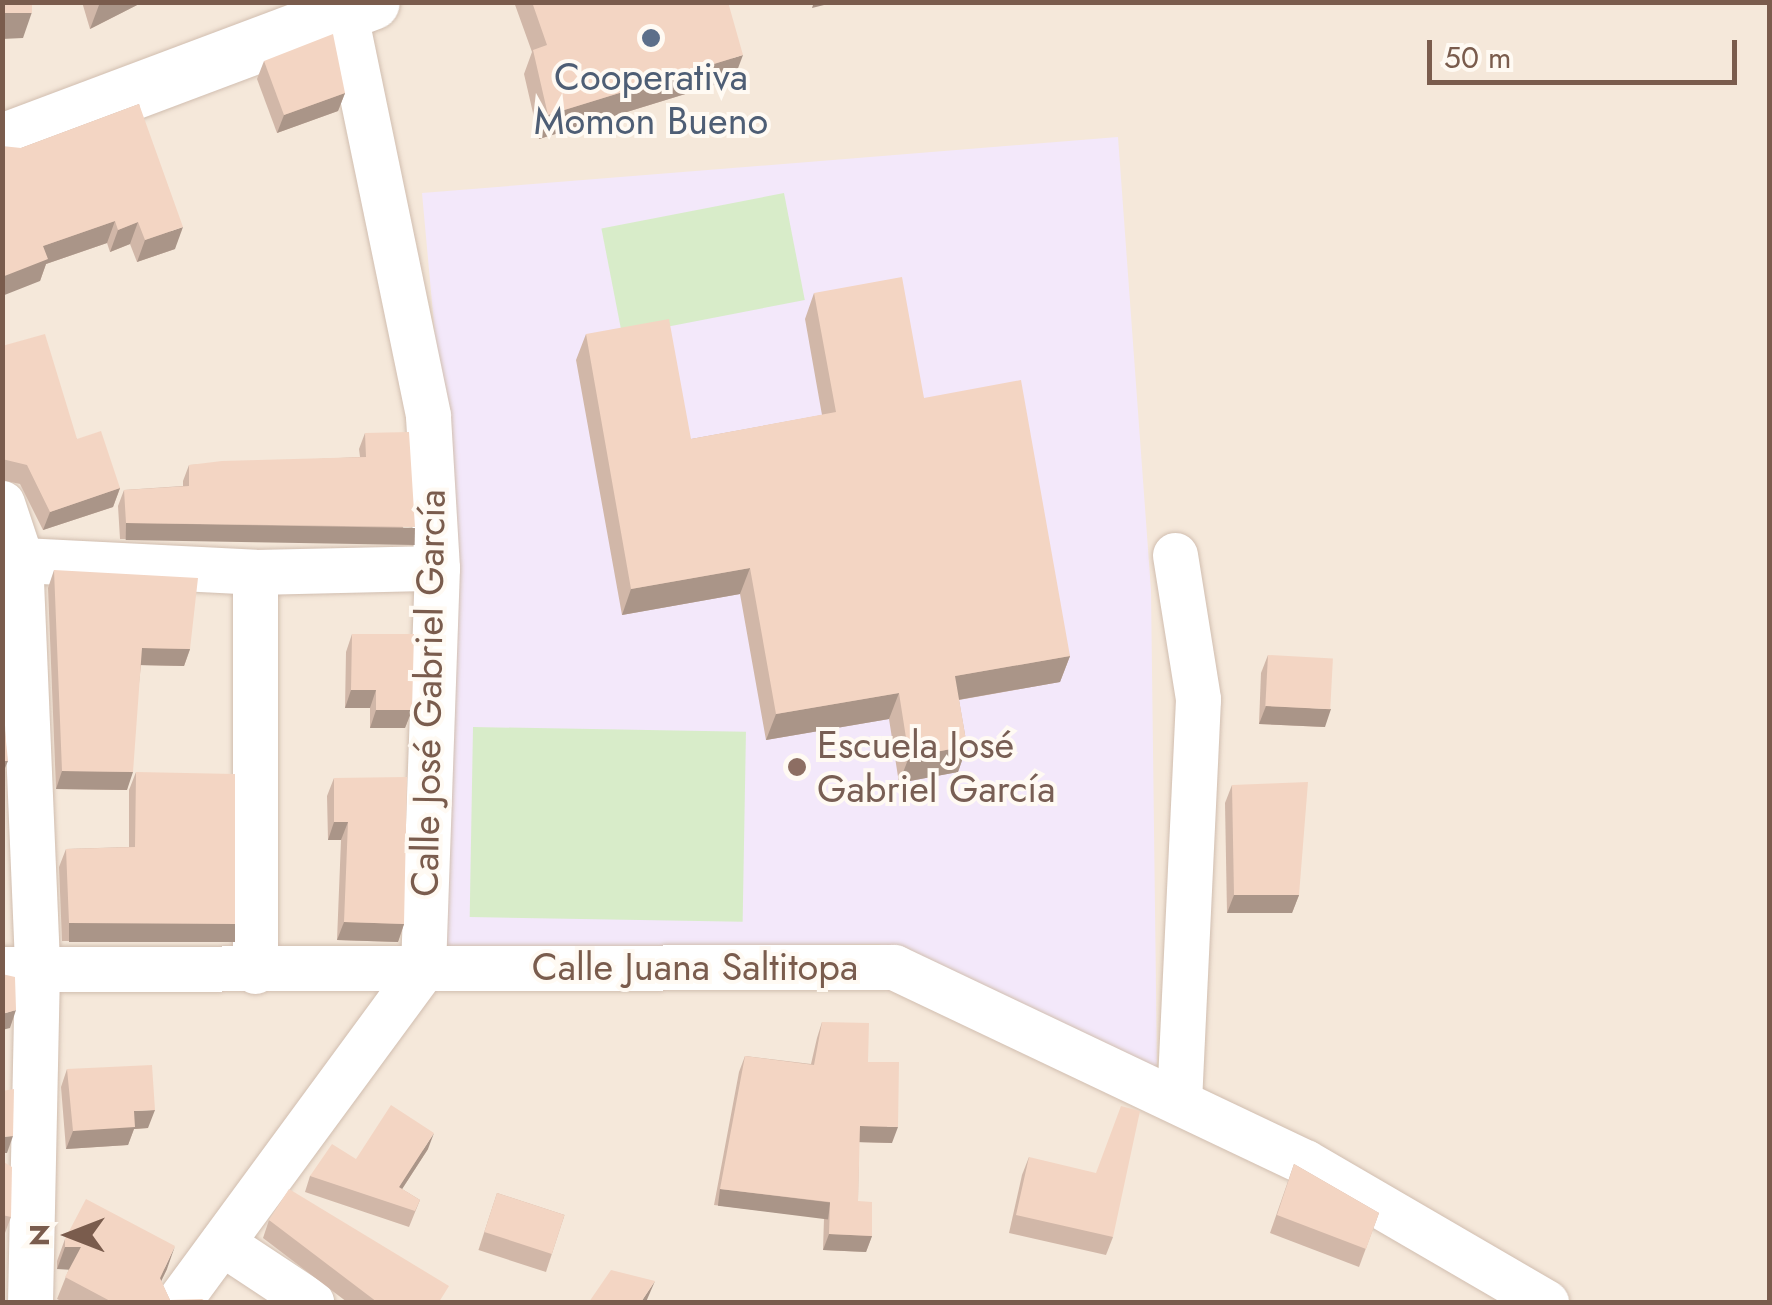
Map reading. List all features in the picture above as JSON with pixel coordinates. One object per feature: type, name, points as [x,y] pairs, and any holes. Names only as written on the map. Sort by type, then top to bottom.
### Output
[{"type":"main road","points":[[2,141],[358,8]]},
{"type":"street","name":"Calle José Gabriel García","points":[[358,8],[428,415],[437,568],[423,968]]},
{"type":"street","points":[[2,503],[11,558],[30,1302]]},
{"type":"street","points":[[1175,555],[1198,700],[1179,1102]]},
{"type":"street","points":[[11,558],[255,572],[437,568]]},
{"type":"street","points":[[255,572],[256,971]]},
{"type":"street","points":[[178,1302],[423,968]]},
{"type":"street","name":"Calle Juana Saltitopa","points":[[20,969],[894,968],[1306,1162],[1546,1302]]},
{"type":"street","points":[[222,1243],[311,1302]]},
{"type":"shaded area","points":[[3,3],[1769,3],[1769,1302],[3,1302]]},
{"type":"shaded area","name":"Escuela José Gabriel García","points":[[1118,137],[1151,590],[1157,1068],[879,944],[434,949],[450,500],[422,193]]},
{"type":"green space","points":[[784,193],[805,300],[622,335],[601,228]]},
{"type":"green space","points":[[473,727],[746,732],[743,922],[470,917]]},
{"type":"building","points":[[2,2],[32,2],[32,13],[2,13]]},
{"type":"building","name":"Cooperativa Momon Bueno","points":[[532,2],[728,2],[743,55],[548,115],[533,50],[547,45]]},
{"type":"building","points":[[333,34],[345,93],[284,115],[264,61]]},
{"type":"building","points":[[139,104],[183,227],[145,240],[138,222],[118,230],[115,221],[43,246],[48,259],[2,277],[2,146],[21,148]]},
{"type":"building","points":[[902,277],[924,398],[1021,380],[1070,656],[955,676],[967,746],[909,757],[899,693],[776,714],[750,568],[631,589],[586,334],[669,319],[691,439],[836,412],[814,293]]},
{"type":"building","points":[[45,334],[77,439],[101,431],[120,488],[50,512],[27,465],[2,459],[2,346]]},
{"type":"building","points":[[409,432],[415,527],[126,523],[124,490],[189,486],[189,465],[366,457],[365,433]]},
{"type":"building","points":[[54,570],[198,578],[190,649],[142,648],[133,772],[62,771]]},
{"type":"building","points":[[352,634],[414,634],[412,710],[376,710],[376,690],[351,690]]},
{"type":"building","points":[[1268,655],[1333,658],[1330,709],[1265,706]]},
{"type":"building","points":[[2,701],[8,761],[2,761]]},
{"type":"building","points":[[136,772],[235,774],[235,924],[69,923],[66,849],[135,847]]},
{"type":"building","points":[[407,777],[404,924],[344,922],[348,822],[334,822],[334,778]]},
{"type":"building","points":[[1308,782],[1299,895],[1234,895],[1232,785]]},
{"type":"building","points":[[2,974],[15,977],[16,1010],[2,1014]]},
{"type":"building","points":[[822,1022],[869,1023],[868,1062],[899,1062],[898,1127],[860,1126],[858,1201],[872,1202],[872,1236],[829,1234],[830,1202],[720,1189],[745,1056],[814,1065]]},
{"type":"building","points":[[152,1065],[155,1110],[134,1111],[135,1127],[73,1131],[67,1069]]},
{"type":"building","points":[[14,1089],[13,1136],[2,1137],[2,1091]]},
{"type":"building","points":[[391,1105],[434,1133],[399,1187],[420,1200],[415,1211],[310,1176],[332,1144],[356,1159]]},
{"type":"building","points":[[1121,1106],[1140,1111],[1113,1237],[1016,1215],[1029,1157],[1096,1173]]},
{"type":"building","points":[[2,1161],[12,1167],[11,1217],[2,1215]]},
{"type":"building","points":[[1294,1164],[1379,1213],[1366,1249],[1277,1215]]},
{"type":"building","points":[[289,1189],[449,1286],[439,1302],[377,1302],[269,1220]]},
{"type":"building","points":[[497,1193],[565,1215],[552,1254],[484,1232]]},
{"type":"building","points":[[86,1199],[175,1246],[160,1278],[170,1300],[207,1302],[112,1302],[65,1277],[81,1247],[65,1247],[65,1239]]},
{"type":"building","points":[[611,1270],[655,1281],[641,1302],[589,1302]]},
{"type":"place","name":"Cooperativa Momon Bueno","points":[[651,38]]},
{"type":"place","name":"Escuela José Gabriel García","points":[[797,767]]}]
